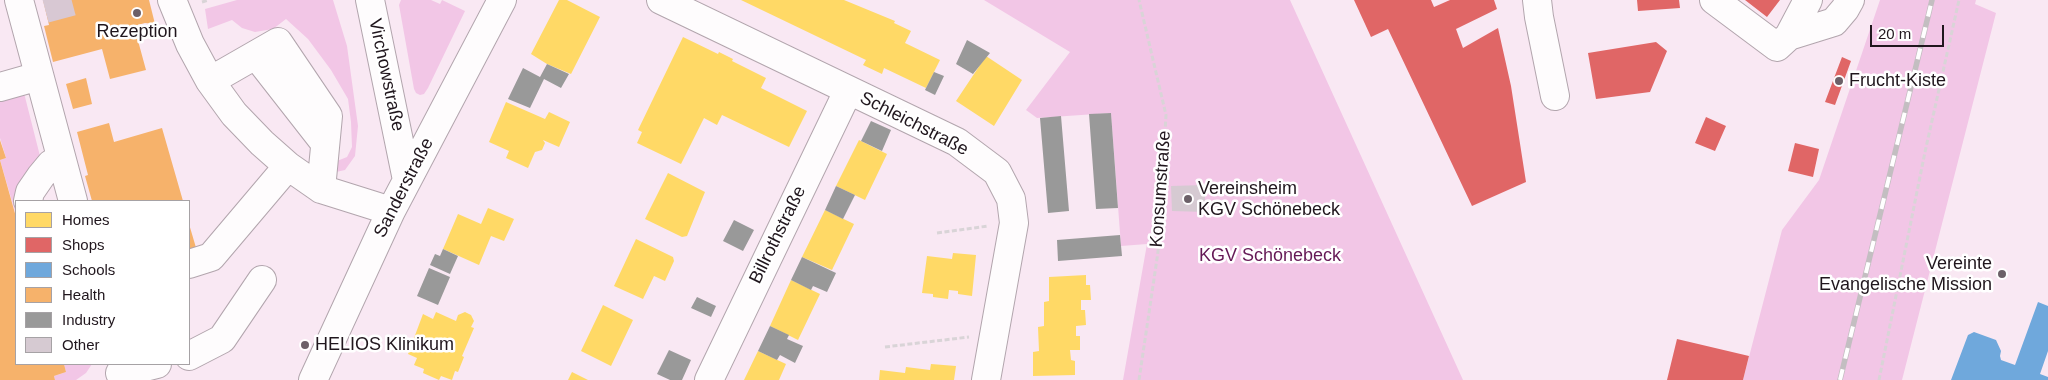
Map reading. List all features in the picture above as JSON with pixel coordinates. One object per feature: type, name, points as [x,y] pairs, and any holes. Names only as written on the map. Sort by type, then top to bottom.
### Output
[{"type":"street","points":[[172,0],[190,44],[210,81],[234,114],[262,143],[288,166],[321,189],[391,211]]},
{"type":"street","name":"Virchowstraße","points":[[370,0],[407,180]]},
{"type":"street","name":"Sanderstraße","points":[[313,380],[391,211],[502,0]]},
{"type":"street","name":"Schleichstraße","points":[[661,0],[957,142],[997,172],[1011,199],[1014,223],[986,380]]},
{"type":"street","points":[[1537,0],[1555,96]]},
{"type":"street","points":[[1714,0],[1783,41]]},
{"type":"street","points":[[1783,41],[1808,0]]},
{"type":"street","points":[[1783,41],[1834,22],[1850,0]]},
{"type":"street","points":[[30,8],[39,76],[73,200]]},
{"type":"street","points":[[210,81],[278,42],[328,116],[321,189]]},
{"type":"street","points":[[0,87],[39,76]]},
{"type":"street","name":"Billrothstraße","points":[[708,380],[848,91]]},
{"type":"street","points":[[28,200],[30,192],[41,176],[51,164],[61,158]]},
{"type":"street","points":[[190,264],[211,257],[288,166]]},
{"type":"street","points":[[190,355],[222,339],[262,280]]},
{"type":"street","points":[[119,372],[152,365]]},
{"type":"path","name":"Konsumstraße","points":[[1139,0],[1166,115],[1158,252],[1139,380]]},
{"type":"path","points":[[1879,380],[1925,152],[1959,0]]},
{"type":"path","points":[[937,233],[1014,223]]},
{"type":"path","points":[[885,347],[994,334]]},
{"type":"green space","points":[[237,0],[333,0],[347,46],[358,126],[355,156],[345,170],[336,172],[337,161],[347,157],[352,147],[348,99],[331,70],[308,39],[286,19],[273,29],[255,32],[242,28],[232,20],[208,29],[205,9]]},
{"type":"green space","points":[[401,0],[431,0],[440,4],[442,0],[465,11],[428,88],[424,94],[420,95],[414,89],[399,5]]},
{"type":"green space","name":"KGV Schönebeck","points":[[984,0],[1290,0],[1463,380],[1123,380],[1147,244],[1121,246],[1111,113],[1037,118],[1026,110],[1070,52]]},
{"type":"green space","points":[[1880,0],[1976,0],[1975,4],[1996,13],[1902,380],[1743,380],[1782,230],[1819,180]]},
{"type":"green space","points":[[24,93],[41,160],[15,200],[15,212],[0,160],[6,158],[0,138],[0,100]]},
{"type":"green space","points":[[64,365],[91,365],[86,373],[76,380],[55,380],[54,376],[66,372]]},
{"type":"building: Homes","points":[[559,0],[567,0],[600,17],[571,74],[547,64],[531,54]]},
{"type":"building: Homes","points":[[741,0],[844,0],[895,21],[894,23],[911,31],[905,43],[940,60],[926,88],[884,68],[882,74],[863,65],[866,60]]},
{"type":"building: Homes","points":[[683,37],[718,54],[719,52],[733,59],[732,61],[766,78],[761,88],[807,111],[789,147],[722,115],[717,125],[704,118],[681,164],[637,143],[642,132],[638,130]]},
{"type":"building: Homes","points":[[986,56],[1022,80],[994,126],[956,101]]},
{"type":"building: Homes","points":[[506,102],[545,119],[549,112],[570,122],[559,147],[543,140],[545,143],[542,150],[535,152],[528,168],[506,158],[509,151],[489,142]]},
{"type":"building: Homes","points":[[859,140],[887,154],[865,200],[836,186]]},
{"type":"building: Homes","points":[[668,173],[705,192],[687,236],[682,237],[645,219]]},
{"type":"building: Homes","points":[[488,208],[514,219],[504,241],[491,236],[479,265],[443,249],[458,214],[481,224]]},
{"type":"building: Homes","points":[[825,210],[854,224],[832,270],[802,257]]},
{"type":"building: Homes","points":[[636,239],[673,257],[674,261],[665,281],[654,276],[643,299],[614,286]]},
{"type":"building: Homes","points":[[953,253],[976,255],[972,296],[958,294],[958,291],[949,290],[948,299],[922,293],[927,256],[952,259]]},
{"type":"building: Homes","points":[[1086,275],[1086,285],[1090,285],[1091,300],[1081,300],[1081,310],[1085,310],[1086,325],[1076,326],[1076,336],[1080,336],[1080,350],[1070,350],[1071,360],[1075,361],[1075,375],[1033,376],[1033,352],[1039,351],[1038,327],[1044,326],[1044,302],[1049,301],[1049,277]]},
{"type":"building: Homes","points":[[791,280],[820,294],[798,340],[770,326]]},
{"type":"building: Homes","points":[[603,305],[633,320],[611,366],[581,351]]},
{"type":"building: Homes","points":[[436,312],[456,321],[458,315],[465,312],[471,315],[474,321],[471,327],[474,328],[462,356],[464,357],[458,372],[455,371],[452,380],[441,376],[439,380],[423,373],[424,369],[414,365],[417,358],[408,354],[423,314],[433,319]]},
{"type":"building: Homes","points":[[758,351],[786,364],[779,380],[744,380]]},
{"type":"building: Homes","points":[[931,364],[956,366],[954,380],[879,380],[880,370],[905,373],[906,367],[930,370]]},
{"type":"building: Homes","points":[[572,372],[588,380],[568,380]]},
{"type":"building: Shops","points":[[1354,0],[1431,0],[1434,7],[1450,0],[1494,0],[1497,9],[1456,29],[1463,48],[1498,28],[1511,86],[1526,182],[1472,206],[1388,29],[1371,37]]},
{"type":"building: Shops","points":[[1637,0],[1679,0],[1680,8],[1638,11]]},
{"type":"building: Shops","points":[[1745,0],[1780,0],[1767,17]]},
{"type":"building: Shops","points":[[1656,42],[1667,51],[1650,92],[1596,99],[1588,53]]},
{"type":"building: Shops","name":"Frucht-Kiste","points":[[1842,57],[1851,61],[1835,105],[1825,102]]},
{"type":"building: Shops","points":[[1706,117],[1726,126],[1715,151],[1695,143]]},
{"type":"building: Shops","points":[[1795,143],[1819,149],[1813,177],[1788,171]]},
{"type":"building: Shops","points":[[1677,339],[1749,356],[1743,380],[1667,380]]},
{"type":"building: Schools","points":[[2038,302],[2048,306],[2048,351],[2040,374],[2048,377],[2048,380],[1951,380],[1968,335],[1974,332],[1996,340],[2001,351],[2001,360],[2015,365]]},
{"type":"building: Health","points":[[43,0],[149,0],[155,24],[145,23],[134,26],[146,70],[110,79],[102,49],[53,62],[44,26],[49,25]]},
{"type":"building: Health","points":[[86,78],[92,104],[73,109],[66,84]]},
{"type":"building: Health","points":[[109,123],[114,142],[162,128],[183,200],[92,200],[85,176],[88,175],[77,132]]},
{"type":"building: Health","points":[[0,140],[6,158],[0,160]]},
{"type":"building: Health","points":[[0,160],[15,213],[15,365],[64,365],[66,372],[54,376],[55,380],[0,380]]},
{"type":"building: Health","points":[[190,227],[197,251],[190,253]]},
{"type":"building: Industry","points":[[967,40],[990,53],[973,74],[956,64]]},
{"type":"building: Industry","points":[[547,64],[569,74],[561,88],[544,79],[530,108],[508,99],[523,68],[540,77]]},
{"type":"building: Industry","points":[[934,72],[944,76],[935,95],[925,90]]},
{"type":"building: Industry","points":[[1111,113],[1118,208],[1096,209],[1089,114]]},
{"type":"building: Industry","points":[[1061,116],[1069,211],[1048,213],[1040,118]]},
{"type":"building: Industry","points":[[871,121],[891,130],[882,151],[861,141]]},
{"type":"building: Industry","points":[[836,186],[855,195],[843,219],[825,210]]},
{"type":"building: Industry","points":[[734,220],[754,230],[743,251],[723,241]]},
{"type":"building: Industry","points":[[1120,235],[1122,256],[1058,261],[1057,240]]},
{"type":"building: Industry","points":[[443,249],[458,256],[450,274],[430,265],[435,254],[440,256]]},
{"type":"building: Industry","points":[[802,257],[836,273],[827,292],[813,286],[811,290],[791,280]]},
{"type":"building: Industry","points":[[429,268],[450,277],[438,305],[417,296]]},
{"type":"building: Industry","points":[[697,297],[716,306],[711,317],[691,308]]},
{"type":"building: Industry","points":[[770,326],[789,335],[787,339],[803,346],[795,363],[780,355],[777,360],[758,351]]},
{"type":"building: Industry","points":[[669,350],[691,360],[682,380],[670,380],[657,374]]},
{"type":"building: Other","name":"Vereinsheim KGV Schönebeck","points":[[1205,185],[1205,212],[1172,211],[1171,186]]},
{"type":"tunnel","points":[[45,9],[79,0]]},
{"type":"railway","points":[[1840,380],[1932,0]]},
{"type":"place","name":"Rezeption","points":[[137,13]]},
{"type":"place","name":"Frucht-Kiste","points":[[1839,81]]},
{"type":"place","name":"Vereinsheim KGV Schönebeck","points":[[1188,199]]},
{"type":"place","name":"Vereinte Evangelische Mission","points":[[2002,274]]},
{"type":"place","name":"HELIOS Klinikum","points":[[305,345]]}]
